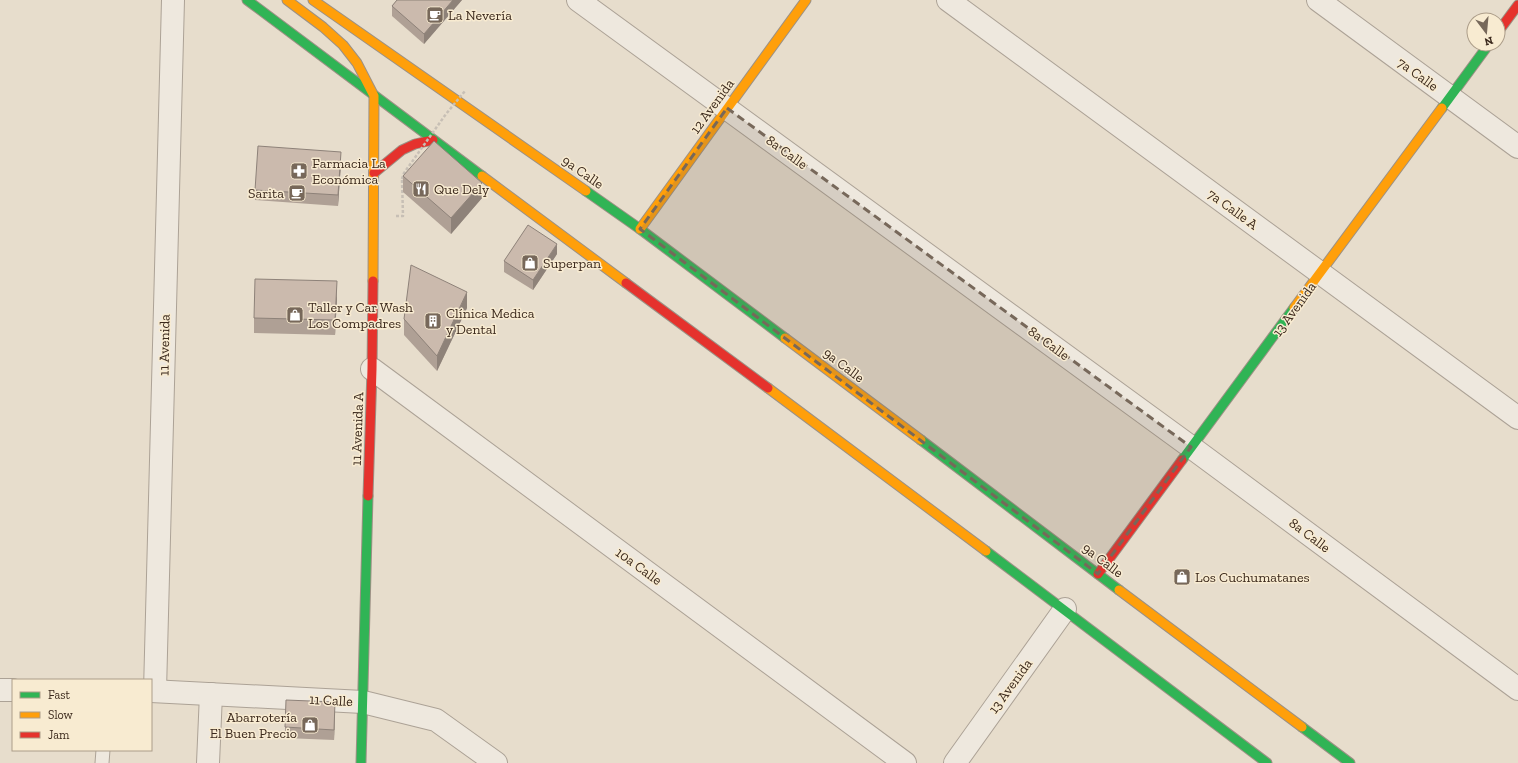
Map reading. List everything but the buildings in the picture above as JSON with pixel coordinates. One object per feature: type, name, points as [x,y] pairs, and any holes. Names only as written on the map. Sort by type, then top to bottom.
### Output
[{"type":"main road","points":[[248,0],[433,140],[1065,609],[1267,763]]},
{"type":"main road","points":[[287,0],[328,31],[343,45],[360,68],[374,96]]},
{"type":"main road","name":"9a Calle","points":[[313,0],[375,45],[640,229],[1350,763]]},
{"type":"main road","name":"12 Avenida","points":[[640,229],[806,0]]},
{"type":"main road","points":[[1506,21],[1518,5]]},
{"type":"main road","name":"13 Avenida","points":[[1098,574],[1483,52]]},
{"type":"main road","name":"11 Avenida A","points":[[361,763],[372,369],[374,96]]},
{"type":"main road","points":[[374,173],[402,150],[415,144],[433,140]]},
{"type":"street","name":"11 Avenida","points":[[153,691],[173,0]]},
{"type":"street","name":"8a Calle","points":[[578,0],[1192,447],[1518,689]]},
{"type":"street","name":"7a Calle A","points":[[948,0],[1518,418]]},
{"type":"street","name":"7a Calle","points":[[1318,0],[1518,147]]},
{"type":"street","name":"10a Calle","points":[[372,369],[905,763]]},
{"type":"street","name":"13 Avenida","points":[[955,763],[1065,609]]},
{"type":"street","points":[[0,690],[12,690]]},
{"type":"street","name":"11 Calle","points":[[153,691],[363,702],[436,720],[496,763]]},
{"type":"street","points":[[208,763],[211,694]]},
{"type":"lane","points":[[102,763],[103,751]]},
{"type":"path","points":[[402,216],[403,174],[446,114],[465,92]]},
{"type":"highlighted area","points":[[727,108],[1191,447],[1098,574],[640,229]]},
{"type":"traffic: fast","points":[[247,0],[482,176]]},
{"type":"traffic: fast","points":[[1442,108],[1483,52]]},
{"type":"traffic: fast","points":[[586,191],[640,229],[785,338]]},
{"type":"traffic: fast","points":[[1182,460],[1294,308]]},
{"type":"traffic: fast","points":[[921,440],[1119,590]]},
{"type":"traffic: fast","points":[[361,763],[368,496]]},
{"type":"traffic: fast","points":[[986,551],[1267,763]]},
{"type":"traffic: fast","points":[[1302,727],[1350,763]]},
{"type":"traffic: slow","points":[[287,0],[323,27],[343,45],[357,63],[374,96],[373,281]]},
{"type":"traffic: slow","points":[[313,0],[586,191]]},
{"type":"traffic: slow","points":[[640,229],[806,0]]},
{"type":"traffic: slow","points":[[1294,308],[1442,108]]},
{"type":"traffic: slow","points":[[482,176],[626,283]]},
{"type":"traffic: slow","points":[[785,338],[921,440]]},
{"type":"traffic: slow","points":[[768,388],[986,551]]},
{"type":"traffic: slow","points":[[1119,590],[1302,727]]},
{"type":"traffic: jam","points":[[1506,21],[1518,5]]},
{"type":"traffic: jam","points":[[374,173],[402,150],[415,144],[433,140]]},
{"type":"traffic: jam","points":[[368,496],[373,281]]},
{"type":"traffic: jam","points":[[626,283],[768,388]]},
{"type":"traffic: jam","points":[[1098,574],[1182,460]]},
{"type":"place","name":"La Nevería","points":[[435,15]]},
{"type":"place","name":"Farmacia La Económica","points":[[299,171]]},
{"type":"place","name":"Que Dely","points":[[421,189]]},
{"type":"place","name":"Sarita","points":[[297,193]]},
{"type":"place","name":"Superpan","points":[[530,263]]},
{"type":"place","name":"Taller y Car Wash Los Compadres","points":[[295,315]]},
{"type":"place","name":"Clínica Medica y Dental","points":[[433,321]]},
{"type":"place","name":"Los Cuchumatanes","points":[[1182,577]]},
{"type":"place","name":"Abarrotería El Buen Precio","points":[[310,725]]}]
